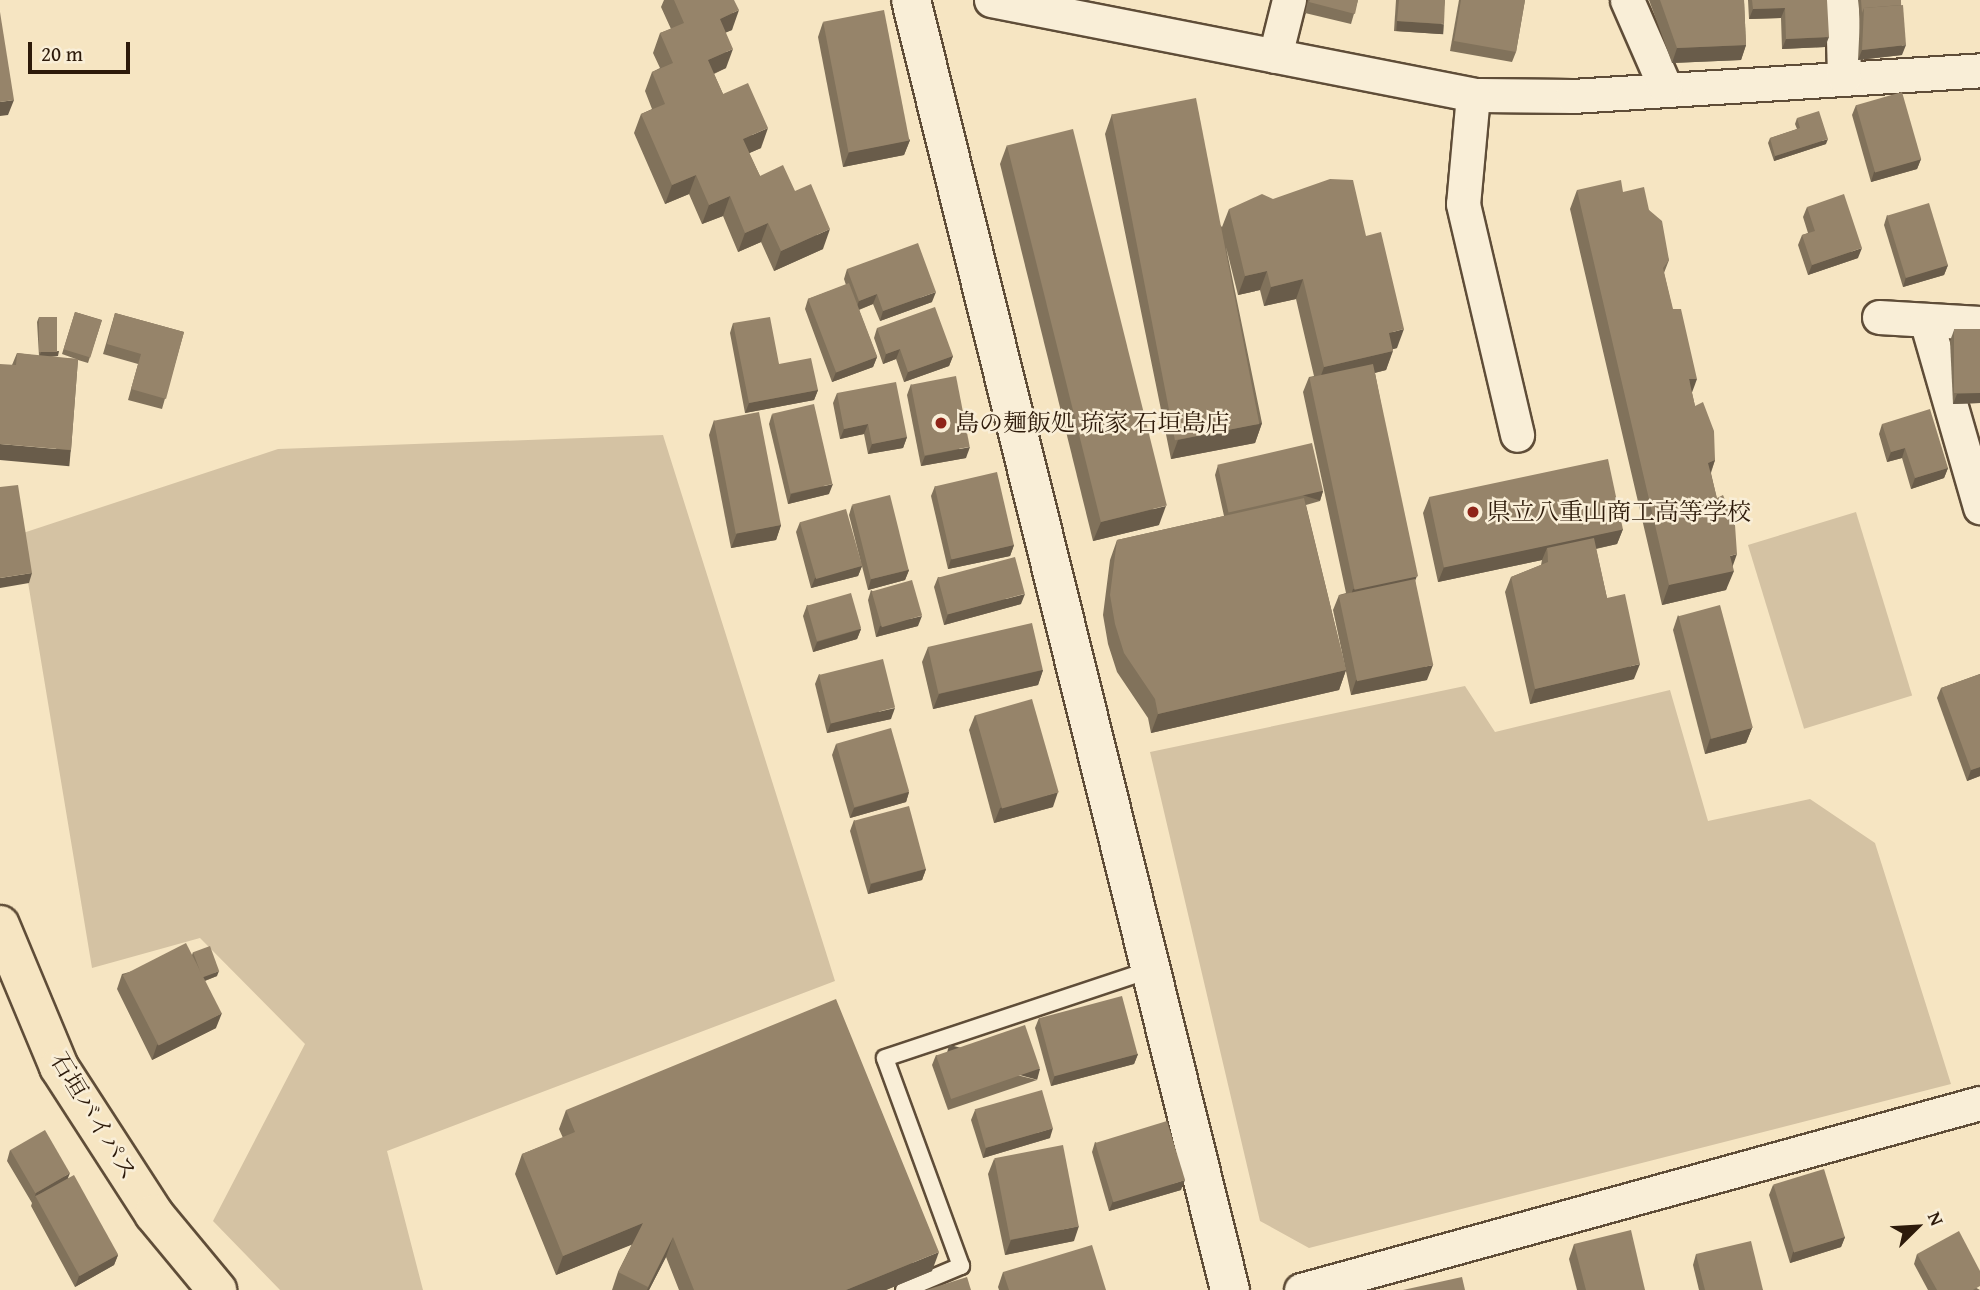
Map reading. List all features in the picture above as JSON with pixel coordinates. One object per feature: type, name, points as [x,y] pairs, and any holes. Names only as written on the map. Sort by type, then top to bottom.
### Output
[{"type":"highway","name":"石垣バイパス","points":[[0,925],[59,1067],[154,1214],[217,1290]]},
{"type":"street","points":[[911,0],[967,240],[1152,969],[1230,1290]]},
{"type":"street","points":[[991,0],[1473,95],[1572,96],[1665,87],[1980,70]]},
{"type":"street","points":[[1275,55],[1289,0]]},
{"type":"street","points":[[1627,0],[1665,87]]},
{"type":"street","points":[[1842,0],[1844,77]]},
{"type":"street","points":[[1473,95],[1463,204],[1517,435]]},
{"type":"street","points":[[1879,317],[1980,323]]},
{"type":"street","points":[[1926,320],[1980,507]]},
{"type":"street","points":[[1301,1290],[1980,1103]]},
{"type":"lane","points":[[904,1290],[961,1266],[885,1059],[1152,969]]},
{"type":"shaded area","points":[[663,435],[835,981],[387,1151],[423,1290],[280,1290],[213,1221],[305,1044],[200,938],[92,968],[20,534],[278,449]]},
{"type":"shaded area","points":[[1856,512],[1912,696],[1804,729],[1748,545]]},
{"type":"shaded area","points":[[1465,686],[1495,732],[1670,690],[1708,821],[1810,799],[1875,843],[1951,1084],[1309,1248],[1260,1221],[1150,752]]},
{"type":"building","points":[[674,0],[734,0],[739,10],[720,19],[733,49],[708,60],[723,94],[748,83],[768,128],[743,139],[760,176],[783,165],[795,191],[811,184],[830,229],[781,251],[768,223],[745,233],[730,196],[709,205],[696,175],[672,185],[641,114],[665,104],[652,72],[673,63],[660,33],[684,23]]},
{"type":"building","points":[[1358,0],[1355,14],[1309,2]]},
{"type":"building","points":[[1399,0],[1445,0],[1444,24],[1397,21]]},
{"type":"building","points":[[1461,0],[1525,0],[1516,52],[1454,41]]},
{"type":"building","points":[[1660,0],[1744,0],[1746,45],[1677,48]]},
{"type":"building","points":[[1752,0],[1827,0],[1829,37],[1786,39],[1785,8],[1753,9]]},
{"type":"building","points":[[1861,0],[1901,0],[1901,5],[1864,8],[1862,13]]},
{"type":"building","points":[[1903,5],[1906,45],[1862,50],[1864,8]]},
{"type":"building","points":[[884,10],[909,141],[849,152],[823,22]]},
{"type":"building","points":[[0,12],[14,100],[0,102]]},
{"type":"building","points":[[1902,92],[1921,159],[1875,173],[1856,105]]},
{"type":"building","points":[[1196,98],[1259,424],[1175,440],[1112,114]]},
{"type":"building","points":[[1819,111],[1828,139],[1775,156],[1770,138],[1800,128],[1797,118]]},
{"type":"building","points":[[1073,129],[1167,505],[1101,522],[1007,145]]},
{"type":"building","points":[[1330,179],[1353,180],[1366,236],[1381,232],[1404,329],[1389,333],[1393,351],[1324,367],[1303,279],[1271,287],[1267,271],[1245,276],[1229,209],[1262,194],[1273,199]]},
{"type":"building","points":[[1621,180],[1623,192],[1644,187],[1649,210],[1662,221],[1669,260],[1663,268],[1673,309],[1681,309],[1697,379],[1689,379],[1695,406],[1703,402],[1714,431],[1715,460],[1708,463],[1717,498],[1723,495],[1735,525],[1737,554],[1730,556],[1734,571],[1669,585],[1577,190]]},
{"type":"building","points":[[1844,194],[1862,248],[1812,265],[1802,235],[1815,231],[1807,207]]},
{"type":"building","points":[[1929,203],[1948,265],[1906,278],[1887,216]]},
{"type":"building","points":[[918,243],[936,292],[883,311],[877,294],[859,301],[847,269]]},
{"type":"building","points":[[849,283],[877,357],[836,373],[808,299]]},
{"type":"building","points":[[935,307],[953,356],[908,372],[900,349],[886,354],[877,328]]},
{"type":"building","points":[[75,312],[102,320],[90,357],[64,349]]},
{"type":"building","points":[[115,313],[184,332],[166,399],[131,389],[141,354],[107,344]]},
{"type":"building","points":[[39,317],[57,317],[57,352],[39,352]]},
{"type":"building","points":[[770,317],[779,364],[811,358],[818,390],[749,403],[733,323]]},
{"type":"building","points":[[1954,329],[1980,329],[1980,393],[1954,393]]},
{"type":"building","points":[[17,353],[78,359],[71,450],[0,444],[0,364],[16,365]]},
{"type":"building","points":[[1373,364],[1418,576],[1355,590],[1309,378]]},
{"type":"building","points":[[956,376],[970,447],[925,455],[911,385]]},
{"type":"building","points":[[896,382],[907,437],[872,444],[868,424],[844,429],[837,393]]},
{"type":"building","points":[[814,404],[832,484],[791,494],[772,414]]},
{"type":"building","points":[[1930,409],[1948,468],[1915,478],[1905,448],[1891,452],[1882,424]]},
{"type":"building","points":[[759,412],[781,525],[736,534],[714,421]]},
{"type":"building","points":[[1312,443],[1323,491],[1229,513],[1217,465]]},
{"type":"building","points":[[1608,459],[1623,529],[1444,567],[1429,497]]},
{"type":"building","points":[[997,472],[1014,545],[952,559],[935,486]]},
{"type":"building","points":[[18,485],[32,573],[0,578],[0,487]]},
{"type":"building","points":[[890,495],[909,570],[871,579],[852,504]]},
{"type":"building","points":[[1304,498],[1346,670],[1158,714],[1155,699],[1124,653],[1115,624],[1110,595],[1117,540]]},
{"type":"building","points":[[846,509],[862,566],[816,579],[800,522]]},
{"type":"building","points":[[1594,538],[1607,598],[1625,594],[1640,664],[1535,689],[1511,577],[1548,562],[1547,548]]},
{"type":"building","points":[[1015,557],[1025,594],[948,614],[938,578]]},
{"type":"building","points":[[1415,579],[1433,665],[1357,681],[1339,595]]},
{"type":"building","points":[[912,580],[922,616],[882,627],[872,592]]},
{"type":"building","points":[[851,593],[861,629],[817,641],[807,606]]},
{"type":"building","points":[[1720,605],[1753,728],[1711,739],[1678,616]]},
{"type":"building","points":[[1032,623],[1043,670],[939,694],[928,647]]},
{"type":"building","points":[[883,659],[895,708],[831,723],[819,675]]},
{"type":"building","points":[[1980,674],[1980,767],[1971,770],[1941,688]]},
{"type":"building","points":[[1032,699],[1059,792],[1002,809],[975,715]]},
{"type":"building","points":[[891,728],[909,791],[854,807],[836,744]]},
{"type":"building","points":[[909,806],[926,869],[871,884],[854,821]]},
{"type":"building","points":[[186,943],[222,1013],[159,1046],[123,975]]},
{"type":"building","points":[[210,946],[219,971],[202,978],[193,952]]},
{"type":"building","points":[[1122,996],[1138,1054],[1054,1076],[1039,1018]]},
{"type":"building","points":[[836,999],[939,1252],[846,1290],[694,1290],[673,1237],[648,1287],[618,1272],[643,1223],[563,1256],[522,1154],[575,1132],[566,1110]]},
{"type":"building","points":[[1025,1025],[1040,1068],[951,1099],[936,1056]]},
{"type":"building","points":[[1042,1090],[1053,1128],[986,1148],[975,1109]]},
{"type":"building","points":[[1167,1121],[1185,1180],[1113,1202],[1095,1143]]},
{"type":"building","points":[[45,1130],[70,1173],[35,1193],[10,1150]]},
{"type":"building","points":[[1063,1145],[1079,1226],[1010,1240],[994,1158]]},
{"type":"building","points":[[1824,1169],[1845,1237],[1794,1252],[1773,1184]]},
{"type":"building","points":[[74,1175],[118,1255],[80,1276],[36,1196]]},
{"type":"building","points":[[1631,1230],[1645,1290],[1586,1290],[1574,1244]]},
{"type":"building","points":[[1959,1231],[1980,1271],[1980,1286],[1973,1290],[1937,1290],[1917,1254]]},
{"type":"building","points":[[1751,1241],[1763,1290],[1705,1290],[1696,1254]]},
{"type":"building","points":[[1092,1245],[1106,1290],[1009,1290],[1003,1272]]},
{"type":"building","points":[[967,1277],[971,1290],[926,1290]]},
{"type":"building","points":[[1462,1277],[1465,1290],[1403,1290]]},
{"type":"place","name":"島の麺飯処 琉家 石垣島店","points":[[941,423]]},
{"type":"place","name":"県立八重山商工高等学校","points":[[1473,512]]}]
